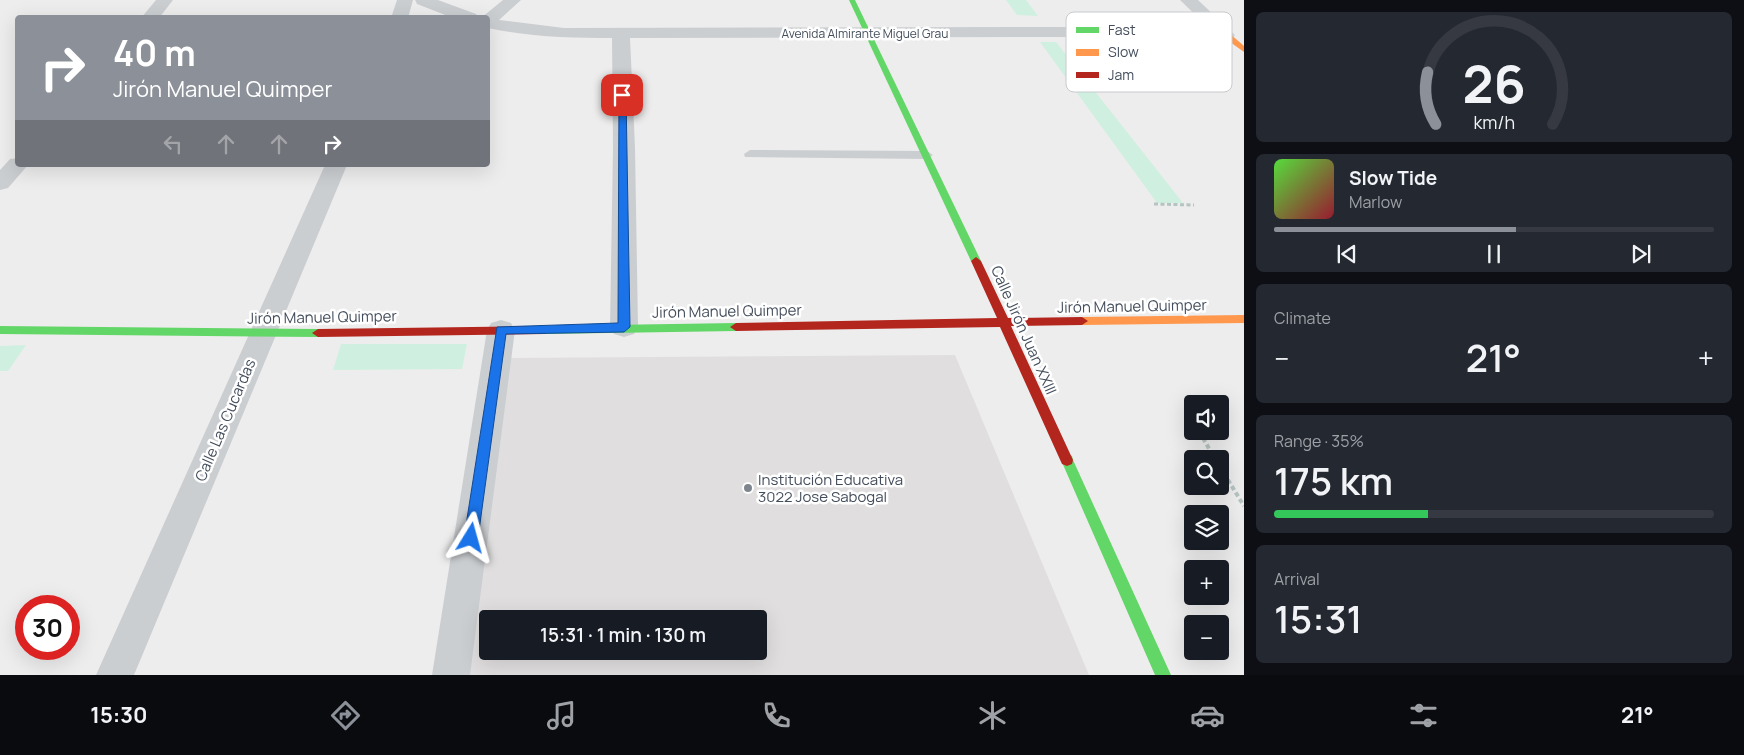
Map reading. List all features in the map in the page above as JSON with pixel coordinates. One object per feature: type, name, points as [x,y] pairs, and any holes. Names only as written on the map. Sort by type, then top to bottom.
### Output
[{"type":"street","points":[[152,15],[165,0]]},
{"type":"street","points":[[400,15],[405,0]]},
{"type":"street","points":[[423,0],[462,15]]},
{"type":"street","points":[[490,19],[513,0]]},
{"type":"street","name":"Calle Jirón Juan XXIII","points":[[852,0],[1005,323],[1163,675]]},
{"type":"street","points":[[1188,0],[1201,12]]},
{"type":"street","name":"Avenida Almirante Miguel Grau","points":[[490,21],[535,31],[621,33],[1066,34]]},
{"type":"street","points":[[621,33],[624,147],[624,327]]},
{"type":"street","points":[[1232,39],[1244,50]]},
{"type":"street","points":[[0,184],[15,167]]},
{"type":"street","name":"Calle Las Cucardas","points":[[114,675],[335,167]]},
{"type":"street","name":"Jirón Manuel Quimper","points":[[0,330],[113,330],[263,334],[1244,319]]},
{"type":"street","points":[[451,675],[501,330]]},
{"type":"lane","points":[[750,154],[927,155]]},
{"type":"path","points":[[1154,204],[1194,205]]},
{"type":"path","points":[[1229,482],[1244,506]]},
{"type":"shaded area","name":"Institución Educativa 3022 Jose Sabogal","points":[[955,355],[1089,675],[467,675],[498,358]]},
{"type":"green space","points":[[1006,0],[1026,0],[1038,16],[1017,15]]},
{"type":"green space","points":[[1040,42],[1056,42],[1066,55],[1066,78]]},
{"type":"green space","points":[[1076,92],[1095,92],[1183,203],[1157,203]]},
{"type":"green space","points":[[341,344],[467,344],[462,369],[333,370]]},
{"type":"green space","points":[[26,345],[8,371],[0,371],[0,346]]},
{"type":"traffic: fast","points":[[852,0],[976,261]]},
{"type":"traffic: fast","points":[[545,330],[736,327]]},
{"type":"traffic: fast","points":[[0,330],[318,333]]},
{"type":"traffic: fast","points":[[1067,460],[1163,675]]},
{"type":"traffic: slow","points":[[1232,40],[1244,50]]},
{"type":"traffic: slow","points":[[1082,321],[1244,319]]},
{"type":"traffic: jam","points":[[976,261],[1067,460]]},
{"type":"traffic: jam","points":[[736,327],[1082,321]]},
{"type":"traffic: jam","points":[[318,333],[545,330]]},
{"type":"place","name":"Institución Educativa 3022 Jose Sabogal","points":[[748,488]]},
{"type":"route","points":[[471,538],[501,330],[624,327],[624,147],[622,95]]}]
